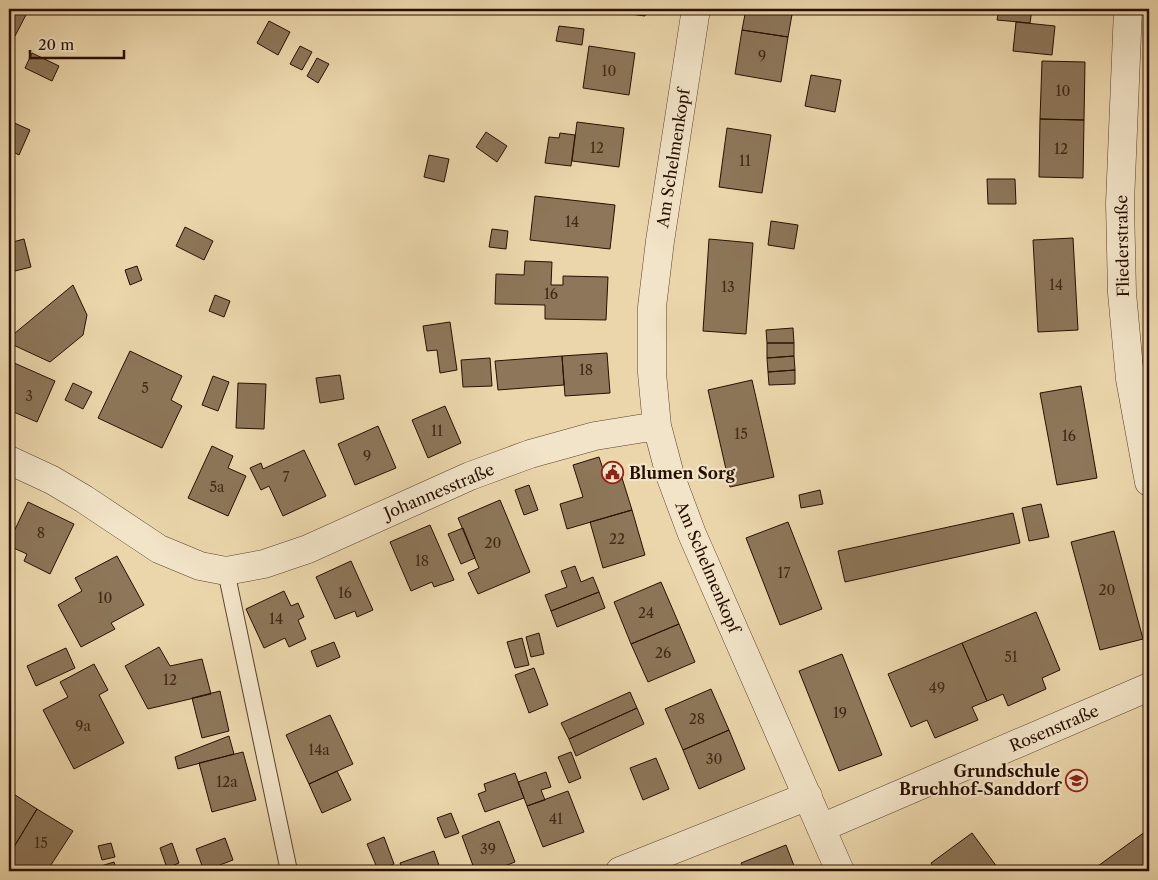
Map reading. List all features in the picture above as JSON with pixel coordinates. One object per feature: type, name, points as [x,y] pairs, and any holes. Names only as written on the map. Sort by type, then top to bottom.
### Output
[{"type":"street","name":"Am Schelmenkopf","points":[[696,9],[660,241],[652,307],[652,373],[657,426],[670,475],[692,534],[840,871]]},
{"type":"street","name":"Fliederstraße","points":[[1128,9],[1120,203],[1122,293],[1130,379],[1149,482]]},
{"type":"street","name":"Johannesstraße","points":[[9,460],[52,480],[159,549],[200,566],[226,571],[264,564],[308,549],[470,476],[530,454],[595,436],[657,426]]},
{"type":"street","name":"Rosenstraße","points":[[821,828],[1149,687]]},
{"type":"street","points":[[620,871],[808,796]]},
{"type":"lane","points":[[226,571],[289,871]]},
{"type":"building","points":[[9,9],[29,9],[15,36],[9,33]]},
{"type":"building","points":[[600,9],[646,9],[645,16]]},
{"type":"building","points":[[746,9],[793,9],[788,37],[742,30]]},
{"type":"building","points":[[999,9],[1032,9],[1030,23],[997,20]]},
{"type":"building","points":[[269,21],[290,32],[278,55],[257,43]]},
{"type":"building","points":[[1016,22],[1055,26],[1052,55],[1013,51]]},
{"type":"building","points":[[559,26],[584,29],[582,45],[556,41]]},
{"type":"building","points":[[742,30],[788,37],[781,82],[735,74]]},
{"type":"building","points":[[300,46],[312,52],[302,70],[290,64]]},
{"type":"building","points":[[589,46],[635,53],[629,95],[583,88]]},
{"type":"building","points":[[32,53],[59,66],[52,81],[25,68]]},
{"type":"building","points":[[317,58],[329,64],[318,83],[307,76]]},
{"type":"building","points":[[1042,61],[1085,62],[1084,120],[1040,119]]},
{"type":"building","points":[[811,75],[841,80],[835,112],[805,106]]},
{"type":"building","points":[[1040,119],[1084,120],[1083,178],[1039,177]]},
{"type":"building","points":[[10,121],[30,130],[19,155],[9,150]]},
{"type":"building","points":[[577,122],[624,128],[619,167],[572,161]]},
{"type":"building","points":[[727,128],[771,135],[762,193],[719,187]]},
{"type":"building","points":[[486,132],[507,146],[497,162],[476,147]]},
{"type":"building","points":[[560,133],[575,135],[571,166],[545,163],[549,137],[559,138]]},
{"type":"building","points":[[429,155],[449,159],[444,182],[424,177]]},
{"type":"building","points":[[987,179],[1015,179],[1016,204],[988,204]]},
{"type":"building","points":[[535,196],[615,205],[610,249],[530,240]]},
{"type":"building","points":[[771,221],[798,225],[794,249],[768,245]]},
{"type":"building","points":[[185,227],[213,241],[204,260],[176,246]]},
{"type":"building","points":[[492,229],[508,231],[506,249],[489,247]]},
{"type":"building","points":[[1073,238],[1078,330],[1038,332],[1033,240]]},
{"type":"building","points":[[24,239],[31,267],[11,272],[9,243]]},
{"type":"building","points":[[709,239],[753,243],[746,334],[703,331]]},
{"type":"building","points":[[525,261],[552,262],[551,285],[563,285],[563,276],[608,277],[606,320],[545,319],[545,305],[495,304],[496,274],[524,275]]},
{"type":"building","points":[[137,266],[142,280],[130,285],[125,270]]},
{"type":"building","points":[[73,285],[87,315],[83,335],[50,362],[9,343],[9,338]]},
{"type":"building","points":[[215,295],[230,301],[224,317],[209,311]]},
{"type":"building","points":[[450,322],[457,370],[440,373],[437,350],[427,351],[423,326]]},
{"type":"building","points":[[793,328],[794,343],[767,343],[766,330]]},
{"type":"building","points":[[767,343],[794,343],[794,356],[767,358]]},
{"type":"building","points":[[130,351],[182,376],[171,400],[182,406],[162,448],[98,418]]},
{"type":"building","points":[[607,353],[610,393],[565,396],[562,356]]},
{"type":"building","points":[[562,356],[564,385],[498,390],[495,361]]},
{"type":"building","points":[[794,356],[795,370],[768,372],[767,358]]},
{"type":"building","points":[[490,358],[492,386],[463,387],[461,360]]},
{"type":"building","points":[[12,362],[55,381],[37,422],[9,410],[9,370]]},
{"type":"building","points":[[795,370],[795,384],[769,385],[768,372]]},
{"type":"building","points":[[340,375],[344,399],[320,403],[316,378]]},
{"type":"building","points":[[213,376],[229,382],[218,411],[202,405]]},
{"type":"building","points":[[752,380],[774,477],[730,487],[708,390]]},
{"type":"building","points":[[73,383],[92,392],[83,409],[65,400]]},
{"type":"building","points":[[238,383],[266,384],[264,429],[236,428]]},
{"type":"building","points":[[1081,386],[1097,478],[1057,485],[1040,393]]},
{"type":"building","points":[[445,406],[461,443],[428,458],[412,420]]},
{"type":"building","points":[[378,426],[396,468],[355,485],[338,444]]},
{"type":"building","points":[[212,446],[233,456],[228,468],[246,476],[228,516],[188,498]]},
{"type":"building","points":[[304,450],[326,496],[283,516],[269,486],[261,490],[250,468],[261,463],[263,469]]},
{"type":"building","points":[[599,457],[603,469],[618,465],[632,510],[567,529],[560,504],[583,497],[573,465]]},
{"type":"building","points":[[529,485],[538,510],[524,515],[515,490]]},
{"type":"building","points":[[820,490],[823,504],[801,508],[799,495]]},
{"type":"building","points":[[500,500],[530,572],[478,594],[468,573],[479,568],[458,518]]},
{"type":"building","points":[[28,502],[74,524],[50,574],[24,561],[27,554],[9,546],[9,542]]},
{"type":"building","points":[[1041,504],[1049,537],[1029,541],[1022,508]]},
{"type":"building","points":[[632,510],[645,555],[603,568],[590,522]]},
{"type":"building","points":[[1013,513],[1020,543],[845,582],[838,551]]},
{"type":"building","points":[[788,522],[822,609],[780,625],[746,538]]},
{"type":"building","points":[[430,525],[454,580],[434,587],[432,582],[411,591],[390,542]]},
{"type":"building","points":[[463,528],[475,558],[461,564],[448,534]]},
{"type":"building","points":[[1114,531],[1143,639],[1100,650],[1071,542]]},
{"type":"building","points":[[117,556],[144,605],[111,623],[115,629],[81,647],[58,605],[82,591],[75,578]]},
{"type":"building","points":[[351,561],[373,610],[357,617],[355,611],[335,619],[316,577]]},
{"type":"building","points":[[575,566],[581,582],[593,577],[599,592],[551,611],[545,595],[567,587],[561,571]]},
{"type":"building","points":[[661,582],[679,624],[631,644],[614,602]]},
{"type":"building","points":[[284,591],[291,606],[298,603],[304,617],[298,620],[306,639],[289,647],[285,638],[264,648],[246,609]]},
{"type":"building","points":[[599,592],[605,608],[557,627],[551,611]]},
{"type":"building","points":[[1036,612],[1060,670],[1042,678],[1046,689],[1008,706],[1003,694],[987,701],[962,643]]},
{"type":"building","points":[[679,624],[695,662],[648,682],[631,644]]},
{"type":"building","points":[[539,633],[544,654],[531,657],[526,637]]},
{"type":"building","points":[[522,638],[529,665],[515,668],[507,642]]},
{"type":"building","points":[[334,642],[340,657],[317,667],[311,651]]},
{"type":"building","points":[[962,643],[987,701],[972,707],[978,720],[935,738],[927,720],[911,727],[888,674]]},
{"type":"building","points":[[159,647],[170,666],[202,659],[211,694],[148,709],[125,666]]},
{"type":"building","points":[[66,648],[75,668],[36,686],[27,666]]},
{"type":"building","points":[[842,654],[882,755],[839,771],[799,671]]},
{"type":"building","points":[[94,664],[108,690],[99,695],[124,743],[74,769],[43,710],[68,697],[60,682]]},
{"type":"building","points":[[534,668],[548,705],[529,713],[515,675]]},
{"type":"building","points":[[711,689],[729,730],[683,750],[665,709]]},
{"type":"building","points":[[220,691],[229,731],[202,738],[192,698]]},
{"type":"building","points":[[630,692],[637,708],[569,739],[561,723]]},
{"type":"building","points":[[637,708],[644,724],[576,756],[569,739]]},
{"type":"building","points":[[330,715],[353,764],[309,784],[286,735]]},
{"type":"building","points":[[729,730],[745,769],[699,789],[683,750]]},
{"type":"building","points":[[229,736],[234,754],[178,769],[175,757]]},
{"type":"building","points":[[243,752],[256,800],[212,812],[199,763]]},
{"type":"building","points":[[571,752],[581,778],[569,783],[558,757]]},
{"type":"building","points":[[656,758],[669,789],[643,800],[630,768]]},
{"type":"building","points":[[337,771],[351,800],[322,813],[309,784]]},
{"type":"building","points":[[546,772],[551,787],[541,790],[545,800],[527,806],[518,782]]},
{"type":"building","points":[[515,773],[524,798],[485,812],[478,794],[486,791],[484,784]]},
{"type":"building","points":[[9,791],[37,809],[9,855]]},
{"type":"building","points":[[568,791],[584,832],[543,847],[527,806]]},
{"type":"building","points":[[37,809],[73,831],[47,871],[24,871],[9,862],[9,855]]},
{"type":"building","points":[[451,813],[459,833],[445,838],[437,818]]},
{"type":"building","points":[[499,821],[515,862],[492,871],[475,871],[462,836]]},
{"type":"building","points":[[1149,829],[1149,871],[1091,871]]},
{"type":"building","points":[[972,833],[1000,871],[936,871],[931,863]]},
{"type":"building","points":[[384,837],[394,864],[378,870],[367,844]]},
{"type":"building","points":[[225,838],[233,860],[204,871],[196,849]]},
{"type":"building","points":[[111,843],[115,857],[102,860],[98,846]]},
{"type":"building","points":[[172,843],[179,863],[167,868],[160,848]]},
{"type":"building","points":[[786,845],[796,871],[745,871],[741,863]]},
{"type":"building","points":[[434,851],[441,871],[403,871],[400,863]]},
{"type":"building","points":[[114,862],[117,871],[103,871],[101,866]]},
{"type":"place","name":"Blumen Sorg","points":[[613,473]]},
{"type":"place","name":"Grundschule Bruchhof-Sanddorf","points":[[1076,780]]}]
